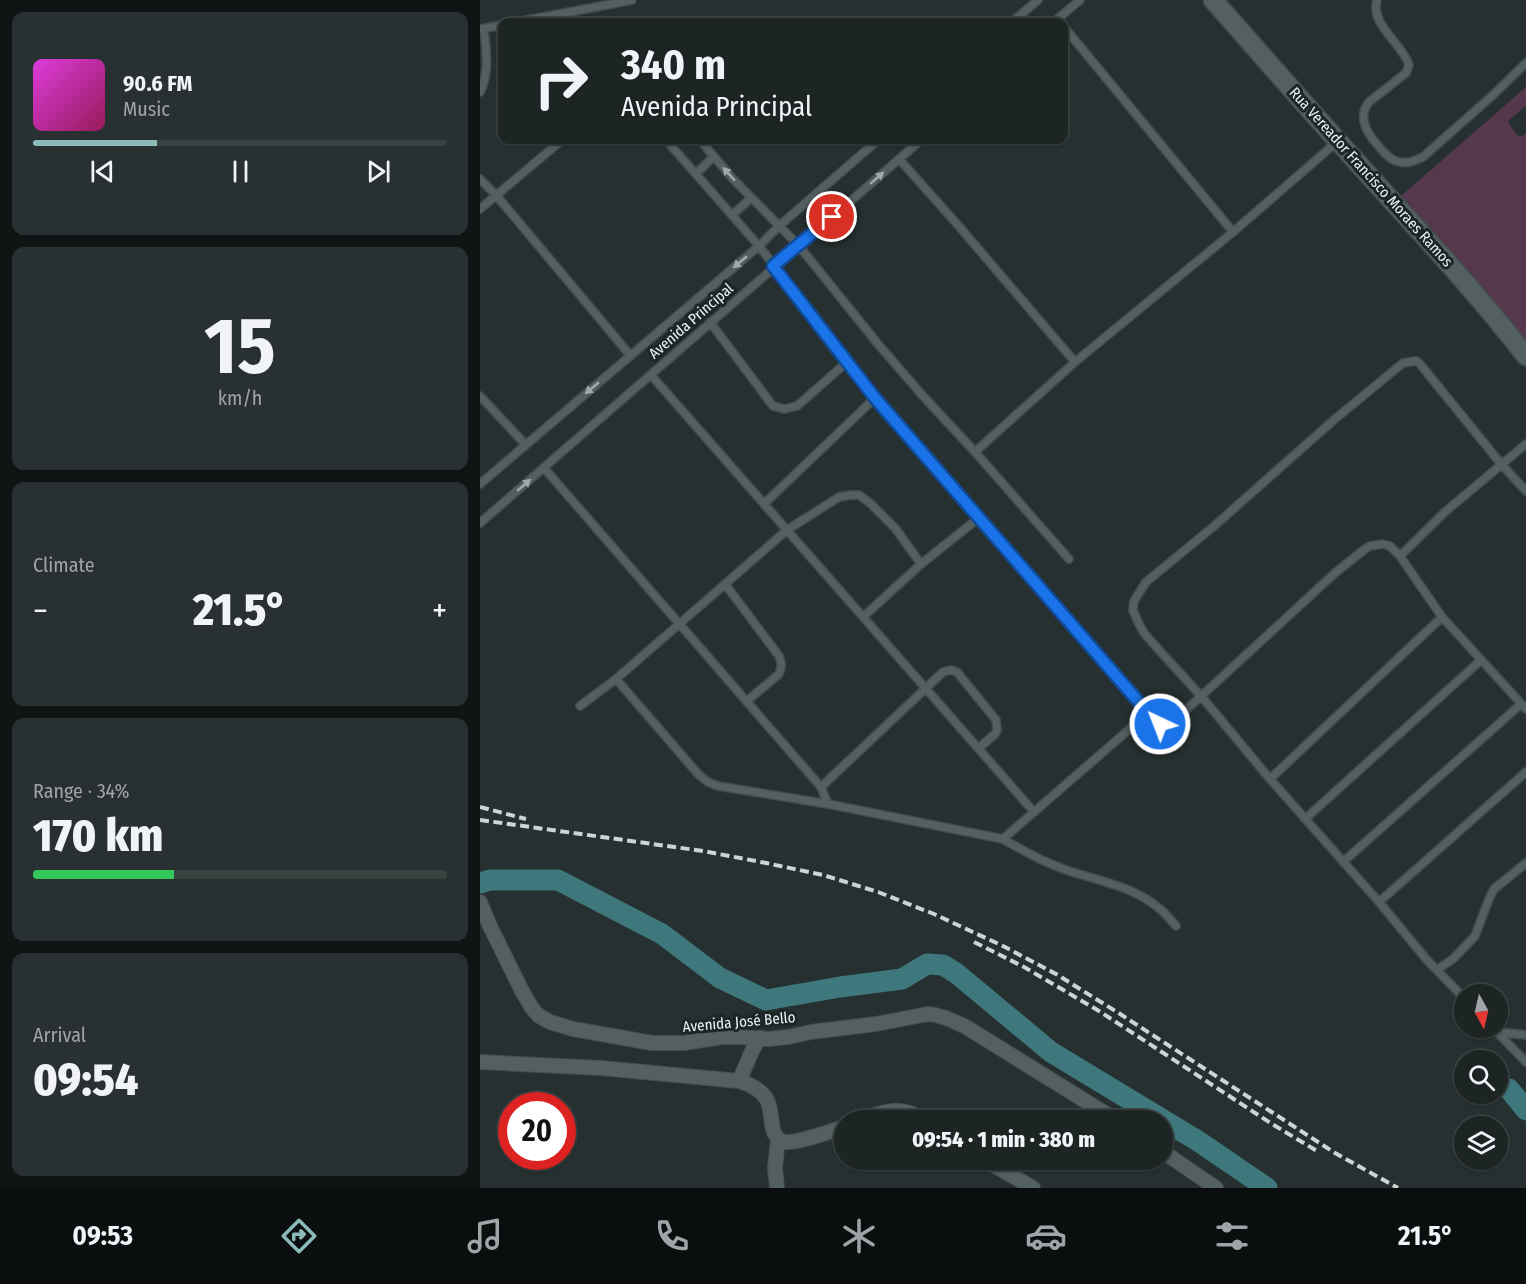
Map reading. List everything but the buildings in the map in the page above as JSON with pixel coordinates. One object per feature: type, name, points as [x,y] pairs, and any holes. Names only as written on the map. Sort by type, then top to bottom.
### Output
[{"type":"street","name":"Rua Vereador Francisco Moraes Ramos","points":[[1213,0],[1495,316],[1526,356]]},
{"type":"street","name":"Avenida José Bello","points":[[480,902],[522,991],[539,1016],[550,1022],[573,1029],[652,1043],[684,1043],[722,1037],[768,1039],[788,1037],[936,1014],[966,1027],[1100,1110]]},
{"type":"street","points":[[739,1081],[760,1038]]},
{"type":"street","points":[[480,1062],[601,1068],[739,1081],[755,1088],[767,1099],[773,1131],[783,1142],[791,1142],[834,1130]]},
{"type":"street","points":[[777,1188],[775,1168],[778,1139]]},
{"type":"street","points":[[1173,1159],[1216,1188]]},
{"type":"street","points":[[1002,1170],[1033,1188]]},
{"type":"lane","points":[[538,18],[631,0]]},
{"type":"lane","points":[[1017,18],[1038,0]]},
{"type":"lane","points":[[1061,18],[1080,0]]},
{"type":"lane","points":[[1377,0],[1375,8],[1380,24],[1406,57],[1409,65],[1406,73],[1369,102],[1365,108],[1364,120],[1369,136],[1387,156],[1396,161],[1402,163],[1423,157],[1526,63]]},
{"type":"lane","points":[[480,92],[486,74],[482,29],[498,26]]},
{"type":"lane","points":[[1068,32],[1233,232]]},
{"type":"lane","points":[[975,452],[1075,362],[1233,232],[1338,141]]},
{"type":"lane","points":[[480,209],[557,144]]},
{"type":"lane","points":[[670,144],[759,246],[875,398],[1157,723],[1169,724],[1335,573],[1365,549],[1382,544],[1390,546],[1400,556],[1442,617],[1524,706],[1343,862]]},
{"type":"lane","points":[[703,144],[751,198],[799,246],[922,396],[975,452],[1069,559]]},
{"type":"lane","name":"Avenida Principal","points":[[480,484],[759,246],[873,144]]},
{"type":"lane","name":"Avenida Principal","points":[[480,523],[773,266],[916,144]]},
{"type":"lane","points":[[696,174],[713,157]]},
{"type":"lane","points":[[899,159],[1075,362]]},
{"type":"lane","points":[[480,179],[496,195],[630,356]]},
{"type":"lane","points":[[732,215],[751,198]]},
{"type":"lane","points":[[710,322],[773,406],[784,409],[797,406],[847,362]]},
{"type":"lane","points":[[1454,988],[1270,779],[1201,696],[1158,650],[1137,622],[1133,610],[1134,601],[1146,582],[1213,527],[1395,368],[1411,360],[1420,364],[1526,491]]},
{"type":"lane","points":[[651,375],[1034,812]]},
{"type":"lane","points":[[480,396],[525,444]]},
{"type":"lane","points":[[764,504],[875,398]]},
{"type":"lane","points":[[1400,556],[1446,511],[1526,444]]},
{"type":"lane","points":[[544,468],[821,787],[828,804]]},
{"type":"lane","points":[[580,706],[616,679],[787,530],[839,497],[859,495],[877,509],[895,528],[921,564]]},
{"type":"lane","points":[[863,617],[921,564],[980,517]]},
{"type":"lane","points":[[725,584],[782,663],[779,674],[747,701]]},
{"type":"lane","points":[[1270,779],[1442,617]]},
{"type":"lane","points":[[1305,819],[1482,660]]},
{"type":"lane","points":[[821,787],[943,672],[951,670],[957,672],[996,720],[998,730],[979,748]]},
{"type":"lane","points":[[616,679],[699,775],[708,782],[718,786],[828,804],[1003,839],[1066,870],[1123,887],[1138,894],[1162,910],[1176,926]]},
{"type":"lane","points":[[1003,839],[1148,712]]},
{"type":"lane","points":[[1379,902],[1526,772]]},
{"type":"lane","points":[[1437,970],[1454,958],[1475,936],[1494,890],[1526,863]]},
{"type":"lane","points":[[1508,1032],[1526,1035]]},
{"type":"lane","points":[[1504,1038],[1526,1062]]},
{"type":"shaded area","points":[[1526,87],[1526,106],[1508,121],[1518,136],[1526,133],[1526,341],[1401,196]]},
{"type":"waterway","points":[[480,883],[490,880],[558,880],[662,934],[720,978],[766,1000],[902,979],[927,964],[943,965],[956,973],[1051,1052],[1198,1141],[1267,1188]]},
{"type":"waterway","points":[[1509,1089],[1526,1110]]},
{"type":"railway","points":[[480,807],[526,819]]},
{"type":"railway","points":[[480,820],[703,851],[766,863],[823,875],[878,892],[934,914],[1056,974],[1335,1153],[1398,1188]]},
{"type":"railway","points":[[974,942],[1024,967],[1099,1011],[1317,1151]]},
{"type":"route","points":[[832,217],[773,266],[875,398],[1160,724]]}]
